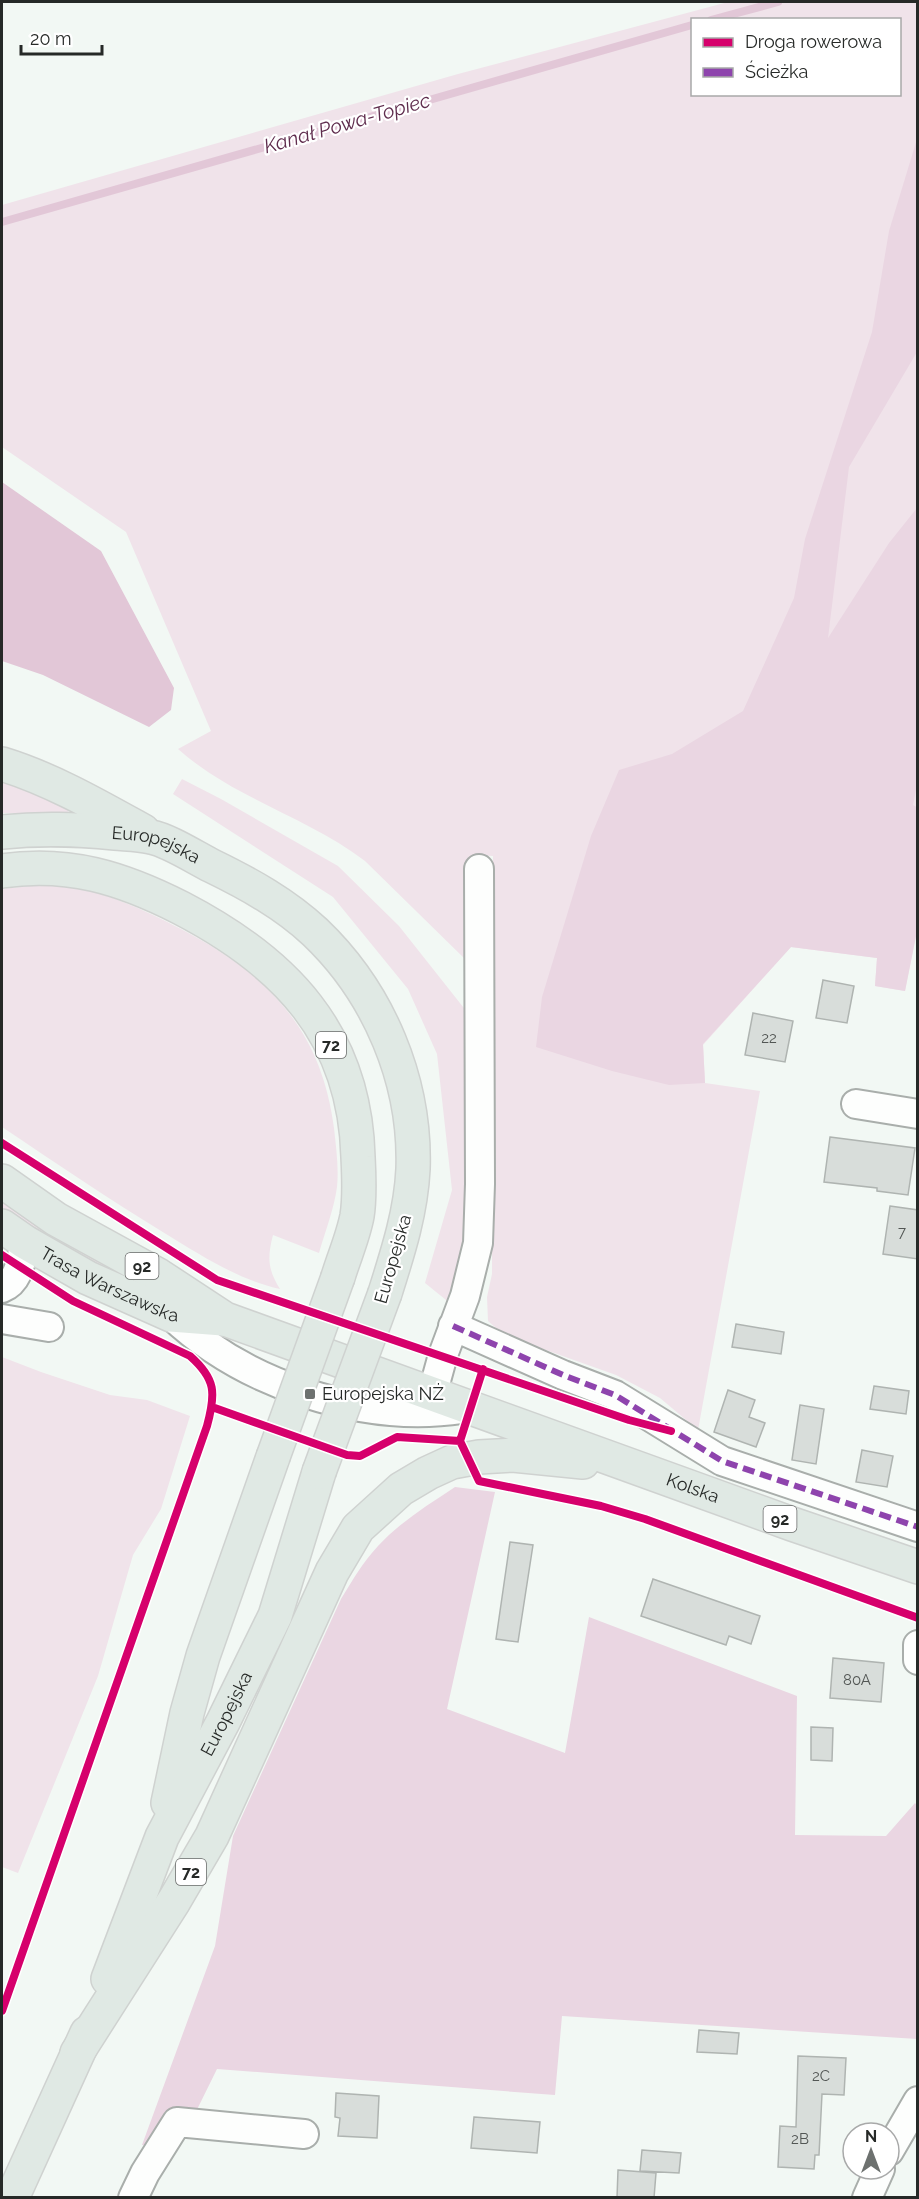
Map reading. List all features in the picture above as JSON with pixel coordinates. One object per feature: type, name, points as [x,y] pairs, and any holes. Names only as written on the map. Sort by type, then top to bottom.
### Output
[{"type":"main road","points":[[2,764],[92,802],[152,837]]},
{"type":"main road","name":"Europejska","points":[[2,832],[61,829],[152,837],[235,877],[289,911],[315,933],[349,970],[382,1023],[402,1077],[408,1111],[413,1169],[403,1235],[385,1293],[319,1472],[275,1616],[162,1838],[103,1994],[12,2198]]},
{"type":"main road","name":"Europejska","points":[[2,871],[28,868],[84,872],[124,882],[153,894],[232,937],[269,964],[309,1006],[329,1039],[346,1079],[356,1124],[359,1170],[357,1216],[338,1277],[203,1656],[187,1713],[162,1838]]},
{"type":"main road","name":"Trasa Warszawska","points":[[2,1181],[56,1219],[158,1275],[225,1319],[468,1408]]},
{"type":"main road","name":"Trasa Warszawska","points":[[13,1234],[88,1278],[171,1315],[225,1319]]},
{"type":"main road","name":"Kolska","points":[[468,1408],[918,1567]]},
{"type":"main road","name":"72","points":[[77,2053],[174,1901],[212,1836],[332,1572],[358,1528],[401,1489],[452,1462],[479,1457],[513,1455],[644,1470]]},
{"type":"street","points":[[432,1395],[453,1326],[465,1296],[478,1243],[480,1184],[479,869]]},
{"type":"street","points":[[856,1104],[918,1114]]},
{"type":"street","points":[[2,1288],[13,1281],[20,1267],[13,1234]]},
{"type":"street","points":[[171,1315],[194,1336],[248,1368],[278,1383],[310,1394],[370,1408],[433,1413],[468,1408]]},
{"type":"street","points":[[2,1319],[49,1327]]},
{"type":"street","points":[[453,1326],[563,1375],[615,1395],[722,1461],[918,1527]]},
{"type":"street","points":[[918,1645],[918,1660]]},
{"type":"street","points":[[901,2130],[918,2101]]},
{"type":"street","points":[[133,2198],[145,2173],[177,2122],[304,2134]]},
{"type":"street","points":[[867,2198],[875,2181]]},
{"type":"shaded area","points":[[728,2],[917,2],[917,931],[905,991],[875,986],[877,958],[791,947],[703,1045],[705,1083],[760,1091],[698,1430],[660,1398],[616,1375],[504,1335],[488,1321],[487,1297],[492,1274],[493,856],[471,855],[466,960],[365,861],[319,832],[222,781],[178,749],[211,731],[126,532],[2,447],[2,205],[458,74]]},
{"type":"shaded area","points":[[917,139],[917,352],[849,467],[828,638],[889,543],[917,508],[918,780],[913,805],[918,808],[917,931],[905,991],[875,986],[877,958],[791,947],[703,1044],[705,1083],[669,1085],[612,1071],[536,1047],[542,997],[591,836],[619,770],[672,754],[743,711],[794,598],[805,539],[872,332],[889,231]]},
{"type":"shaded area","points":[[2,482],[101,551],[174,688],[171,710],[149,727],[43,675],[2,661]]},
{"type":"shaded area","points":[[2,774],[72,809],[65,814],[2,813]]},
{"type":"shaded area","points":[[182,779],[338,866],[399,926],[471,1017],[465,1256],[451,1304],[425,1283],[452,1190],[437,1054],[408,989],[333,897],[173,794]]},
{"type":"shaded area","points":[[62,886],[108,896],[181,929],[212,946],[264,985],[303,1033],[317,1061],[327,1093],[336,1143],[337,1187],[319,1253],[273,1235],[270,1264],[280,1289],[250,1280],[207,1259],[124,1208],[2,1127],[2,889]]},
{"type":"shaded area","points":[[2,1197],[132,1269],[134,1285],[26,1227],[2,1207]]},
{"type":"shaded area","points":[[2,1357],[110,1395],[147,1400],[190,1416],[161,1509],[133,1555],[98,1676],[18,1873],[2,1867]]},
{"type":"shaded area","points":[[455,1487],[495,1492],[447,1709],[565,1753],[589,1617],[797,1696],[795,1835],[886,1836],[915,1803],[917,1806],[917,2039],[562,2016],[555,2095],[217,2069],[180,2147],[142,2145],[215,1946],[233,1836],[341,1599],[367,1558],[387,1537],[415,1514]]},
{"type":"building","points":[[823,980],[854,986],[847,1023],[816,1018]]},
{"type":"building","points":[[753,1013],[793,1021],[785,1062],[745,1055]]},
{"type":"building","points":[[830,1137],[915,1148],[908,1195],[877,1191],[877,1188],[824,1182]]},
{"type":"building","points":[[890,1206],[918,1210],[918,1259],[883,1254]]},
{"type":"building","points":[[736,1324],[784,1332],[781,1354],[732,1347]]},
{"type":"building","points":[[874,1386],[909,1391],[906,1414],[870,1409]]},
{"type":"building","points":[[728,1390],[755,1400],[749,1417],[765,1423],[756,1447],[714,1432]]},
{"type":"building","points":[[800,1405],[824,1409],[816,1464],[792,1460]]},
{"type":"building","points":[[862,1450],[893,1456],[887,1487],[856,1482]]},
{"type":"building","points":[[510,1542],[533,1545],[518,1642],[496,1639]]},
{"type":"building","points":[[653,1579],[760,1616],[751,1644],[729,1636],[726,1645],[641,1616]]},
{"type":"building","points":[[833,1658],[884,1663],[881,1702],[830,1698]]},
{"type":"building","points":[[811,1727],[833,1728],[832,1761],[811,1760]]},
{"type":"building","points":[[699,2030],[739,2033],[737,2054],[697,2052]]},
{"type":"building","points":[[798,2056],[846,2058],[844,2095],[822,2094],[819,2155],[815,2155],[814,2169],[778,2167],[780,2126],[796,2127]]},
{"type":"building","points":[[336,2093],[379,2096],[377,2138],[338,2136],[340,2118],[335,2117]]},
{"type":"building","points":[[474,2117],[540,2122],[537,2153],[471,2148]]},
{"type":"building","points":[[642,2150],[681,2153],[679,2173],[640,2171]]},
{"type":"building","points":[[618,2170],[656,2173],[654,2198],[617,2198]]},
{"type":"waterway","name":"Kanał Powa-Topiec","points":[[718,18],[778,2]]},
{"type":"waterway","name":"Kanał Powa-Topiec","points":[[2,222],[691,25]]},
{"type":"marked path","points":[[453,1326],[563,1375],[615,1395],[722,1461],[918,1527]]},
{"type":"cycle path","points":[[2,1143],[217,1280],[629,1420],[671,1431]]},
{"type":"cycle path","points":[[2,1255],[73,1301],[190,1356],[205,1372],[212,1387],[212,1404],[207,1426],[2,2011]]},
{"type":"cycle path","points":[[483,1369],[460,1441],[479,1481],[601,1506],[645,1519],[918,1618]]},
{"type":"cycle path","points":[[212,1407],[347,1455],[360,1456],[397,1437],[460,1441]]},
{"type":"place","name":"Europejska NŻ","points":[[310,1394]]}]
